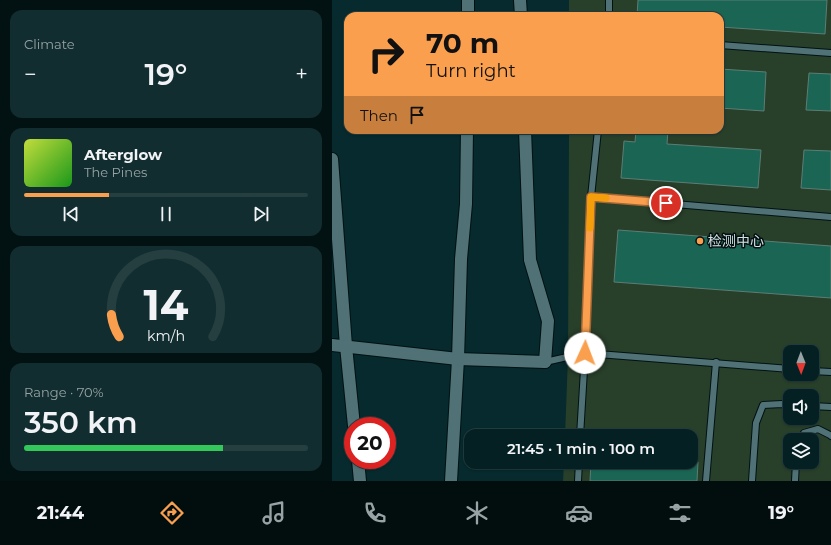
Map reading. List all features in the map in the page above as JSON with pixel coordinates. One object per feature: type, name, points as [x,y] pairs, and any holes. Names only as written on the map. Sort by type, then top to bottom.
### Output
[{"type":"street","points":[[468,0],[468,12]]},
{"type":"street","points":[[520,0],[521,12]]},
{"type":"street","points":[[451,481],[458,359],[461,260],[466,204],[467,134]]},
{"type":"street","points":[[332,345],[458,359],[545,362],[548,321],[530,260],[525,134]]},
{"type":"street","points":[[332,160],[346,346],[353,417]]},
{"type":"street","points":[[359,469],[360,481]]},
{"type":"lane","points":[[609,0],[609,12]]},
{"type":"lane","points":[[724,45],[831,53]]},
{"type":"lane","points":[[580,429],[591,197],[598,134]]},
{"type":"lane","points":[[591,197],[831,217]]},
{"type":"lane","points":[[545,362],[585,353],[783,368]]},
{"type":"lane","points":[[706,481],[716,362]]},
{"type":"lane","points":[[819,371],[831,372]]},
{"type":"lane","points":[[752,481],[756,423],[763,405],[783,404]]},
{"type":"lane","points":[[819,407],[831,408]]},
{"type":"lane","points":[[804,433],[818,429],[831,436]]},
{"type":"lane","points":[[578,481],[579,469]]},
{"type":"lane","points":[[796,469],[796,481]]},
{"type":"green space","name":"检测中心","points":[[569,0],[831,0],[831,481],[563,481],[564,469],[698,469],[698,429],[565,429],[568,356],[569,134],[724,134],[724,12],[569,12]]},
{"type":"building","points":[[638,0],[827,0],[825,34],[724,27],[724,12],[637,12]]},
{"type":"building","points":[[724,69],[766,72],[764,111],[724,108]]},
{"type":"building","points":[[809,73],[831,74],[831,111],[806,110]]},
{"type":"building","points":[[636,134],[668,134],[667,144],[761,150],[758,188],[621,178],[624,141],[635,142]]},
{"type":"building","points":[[804,150],[831,151],[831,190],[801,188]]},
{"type":"building","points":[[618,230],[831,246],[831,298],[614,282]]},
{"type":"building","points":[[591,469],[698,469],[697,481],[590,481]]},
{"type":"slow traffic","points":[[590,228],[591,197],[606,198]]},
{"type":"place","name":"检测中心","points":[[700,241]]},
{"type":"route","points":[[585,353],[591,197],[666,203]]}]
